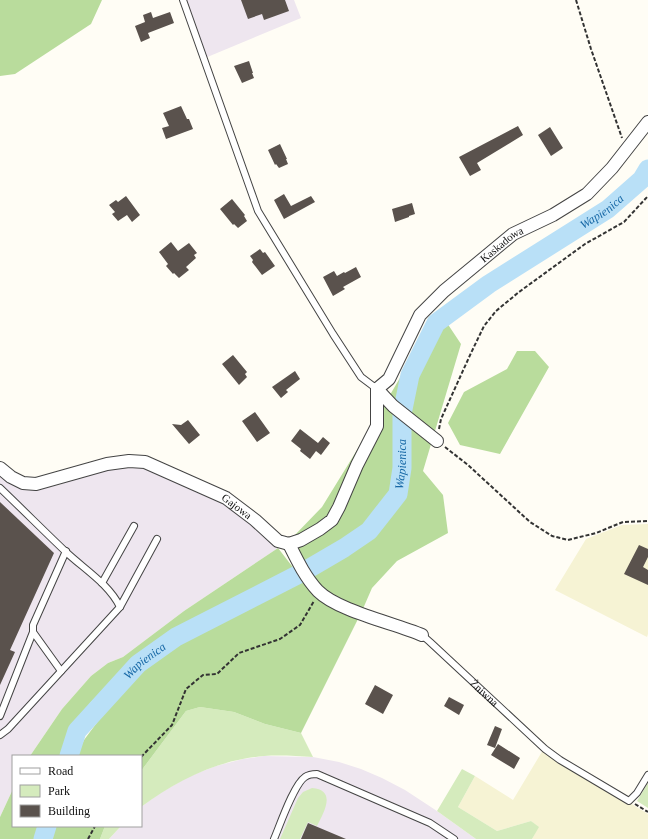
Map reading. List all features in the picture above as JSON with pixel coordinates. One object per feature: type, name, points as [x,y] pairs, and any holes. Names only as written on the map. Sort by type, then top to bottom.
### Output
[{"type":"street","name":"Kaskadowa","points":[[377,389],[389,379],[420,315],[444,291],[513,234],[553,215],[587,194],[612,168],[648,122]]},
{"type":"street","points":[[377,389],[393,406],[437,441]]},
{"type":"street","points":[[289,544],[301,540],[332,520],[377,426],[377,389]]},
{"type":"street","name":"Gajowa","points":[[0,468],[11,478],[23,483],[36,484],[107,464],[129,461],[145,462],[226,498],[255,520],[278,541],[289,544]]},
{"type":"street","name":"Żniwna","points":[[289,544],[303,572],[317,590],[337,603],[422,635]]},
{"type":"lane","points":[[182,0],[258,211],[361,377],[377,389]]},
{"type":"lane","points":[[0,488],[102,583],[116,599],[120,607]]},
{"type":"lane","points":[[102,583],[134,526]]},
{"type":"lane","points":[[0,735],[8,729],[120,607],[157,539]]},
{"type":"lane","points":[[0,716],[33,632],[35,618],[66,551]]},
{"type":"lane","points":[[33,632],[62,671]]},
{"type":"lane","name":"Żniwna","points":[[422,635],[545,749],[560,760],[629,801]]},
{"type":"lane","points":[[274,839],[301,780],[306,776],[317,774],[430,823],[454,839]]},
{"type":"lane","points":[[629,801],[637,793],[648,774]]},
{"type":"path","points":[[576,0],[606,96],[626,149]]},
{"type":"path","points":[[648,196],[624,222],[585,244],[519,292],[496,311],[484,326],[470,353],[441,418],[437,441],[468,465],[530,522],[552,536],[568,540],[596,533],[623,522],[648,521]]},
{"type":"path","points":[[142,757],[172,724],[186,689],[203,675],[216,674],[239,653],[280,639],[300,625],[317,590]]},
{"type":"path","points":[[629,801],[648,812]]},
{"type":"path","points":[[88,839],[94,827]]},
{"type":"shaded area","points":[[184,0],[294,0],[301,18],[205,58]]},
{"type":"shaded area","points":[[138,465],[212,495],[261,528],[278,548],[184,611],[123,657],[108,663],[91,676],[62,709],[31,755],[12,755],[12,791],[0,817],[0,472],[43,488],[59,485],[101,470]]},
{"type":"shaded area","points":[[648,524],[647,637],[555,590],[586,539],[622,525]]},
{"type":"shaded area","points":[[543,750],[648,814],[648,839],[532,839],[538,827],[531,821],[497,831],[458,807],[475,776],[513,800]]},
{"type":"shaded area","points":[[264,756],[313,757],[339,762],[361,769],[405,790],[476,839],[109,839],[120,827],[142,827],[142,806],[160,793],[190,776],[216,766],[243,759]]},
{"type":"green space","points":[[0,0],[102,0],[91,24],[15,74],[0,76]]},
{"type":"green space","points":[[439,311],[461,344],[423,471],[443,495],[448,533],[397,561],[372,588],[362,611],[321,591],[291,539],[322,507],[373,424]]},
{"type":"green space","points":[[517,351],[535,351],[549,367],[500,454],[460,445],[448,423],[464,392],[507,369]]},
{"type":"green space","points":[[278,548],[295,570],[176,628],[136,656],[91,702],[71,729],[60,755],[31,755],[62,709],[91,676],[108,663],[123,657],[184,611]]},
{"type":"green space","points":[[306,580],[360,615],[301,733],[265,724],[234,712],[200,707],[186,711],[142,770],[142,755],[76,755],[84,740],[110,705],[140,674],[173,646]]},
{"type":"green space","points":[[200,707],[234,712],[265,724],[301,733],[313,757],[264,756],[230,762],[184,780],[142,806],[142,770],[186,711]]},
{"type":"green space","points":[[462,769],[475,776],[458,807],[497,831],[531,821],[539,827],[532,839],[476,839],[437,811]]},
{"type":"green space","points":[[648,783],[648,808],[637,801]]},
{"type":"green space","points":[[312,788],[320,790],[326,797],[325,808],[317,826],[308,822],[300,839],[280,839],[298,798],[303,792]]},
{"type":"green space","points":[[12,791],[12,827],[40,827],[36,839],[0,839],[0,817]]},
{"type":"green space","points":[[54,827],[105,827],[100,839],[50,839]]},
{"type":"green space","points":[[105,827],[120,827],[109,839],[100,839]]},
{"type":"building","points":[[241,0],[285,0],[289,11],[264,20],[262,14],[248,19]]},
{"type":"building","points":[[151,12],[153,18],[170,12],[174,23],[148,33],[150,38],[141,42],[135,26],[145,22],[143,15]]},
{"type":"building","points":[[249,61],[254,78],[242,83],[234,66]]},
{"type":"building","points":[[181,106],[193,129],[166,139],[162,128],[169,126],[163,113]]},
{"type":"building","points":[[518,126],[523,135],[477,163],[481,170],[470,176],[459,157]]},
{"type":"building","points":[[550,127],[563,148],[551,156],[538,135]]},
{"type":"building","points":[[280,144],[288,164],[279,168],[276,164],[275,165],[268,150]]},
{"type":"building","points":[[284,194],[291,206],[311,196],[315,202],[284,219],[274,200]]},
{"type":"building","points":[[126,196],[140,215],[132,222],[127,215],[118,221],[112,214],[115,212],[109,205],[116,200],[118,202]]},
{"type":"building","points":[[232,199],[245,215],[244,216],[247,221],[238,228],[234,224],[233,225],[220,209]]},
{"type":"building","points":[[412,203],[415,214],[395,222],[392,209]]},
{"type":"building","points":[[171,242],[178,251],[189,243],[197,253],[194,255],[196,258],[186,267],[189,270],[179,278],[166,266],[168,264],[159,252]]},
{"type":"building","points":[[260,249],[263,253],[265,252],[275,266],[262,275],[252,262],[253,260],[250,256]]},
{"type":"building","points":[[356,267],[361,277],[343,287],[345,289],[333,296],[323,277],[334,271],[337,276]]},
{"type":"building","points":[[233,355],[247,372],[245,374],[247,377],[239,385],[222,364]]},
{"type":"building","points":[[295,371],[300,379],[286,390],[288,392],[281,398],[272,387]]},
{"type":"building","points":[[255,412],[270,433],[257,442],[242,421]]},
{"type":"building","points":[[188,420],[200,435],[189,444],[172,424],[181,425]]},
{"type":"building","points":[[300,429],[318,443],[323,437],[330,443],[321,455],[316,451],[310,459],[291,441]]},
{"type":"building","points":[[0,502],[54,553],[10,650],[15,652],[0,685]]},
{"type":"building","points":[[639,545],[648,549],[648,557],[643,567],[648,570],[648,585],[624,574]]},
{"type":"building","points":[[375,685],[393,695],[383,714],[365,704]]},
{"type":"building","points":[[449,697],[464,705],[459,715],[444,706]]},
{"type":"building","points":[[495,726],[502,729],[495,748],[487,745]]},
{"type":"building","points":[[498,744],[520,758],[514,769],[491,755]]},
{"type":"building","points":[[308,823],[346,839],[301,839]]},
{"type":"waterway","name":"Wapienica","points":[[69,755],[77,731],[138,664],[176,637],[303,572],[344,548],[369,531],[398,494],[402,468],[402,414],[410,375],[436,323],[489,284],[608,209],[642,179],[648,169]]},
{"type":"waterway","name":"Wapienica","points":[[43,839],[47,827]]}]
